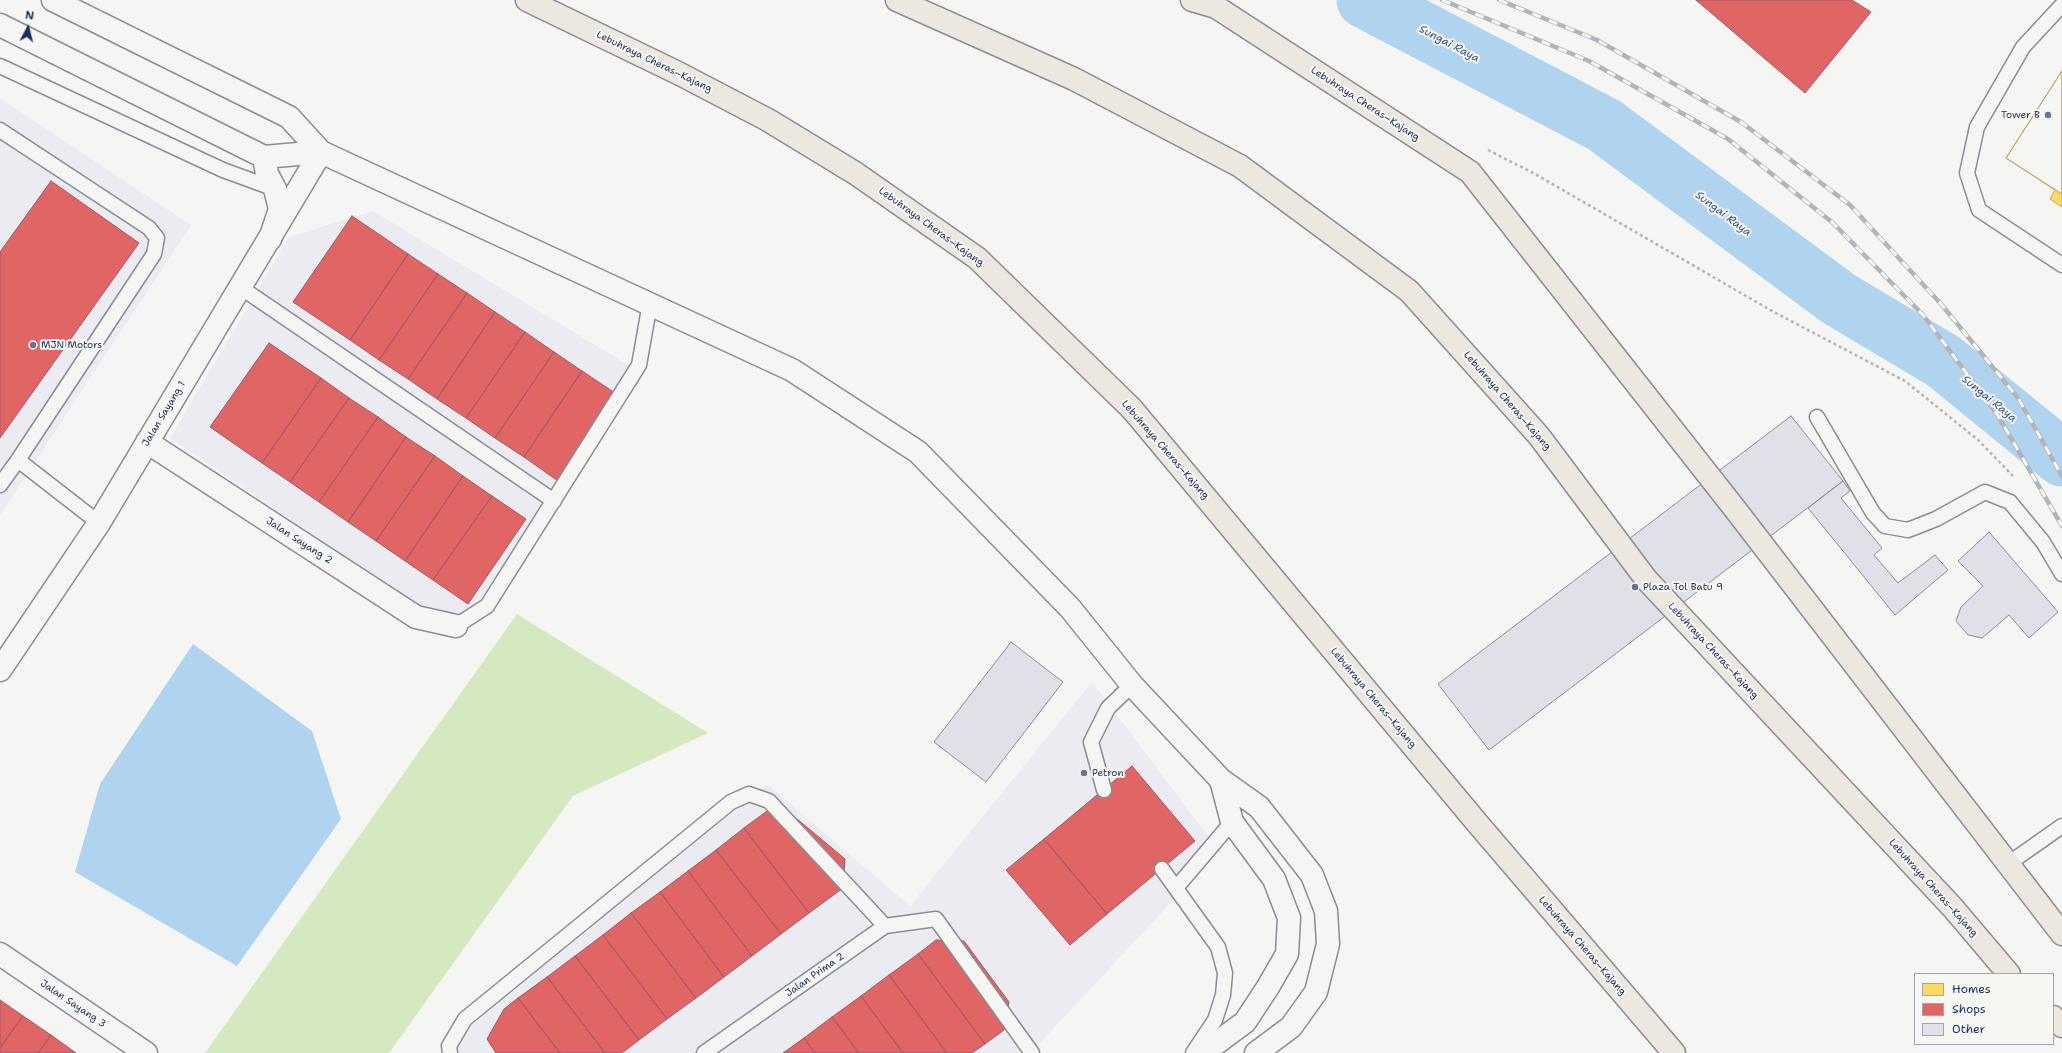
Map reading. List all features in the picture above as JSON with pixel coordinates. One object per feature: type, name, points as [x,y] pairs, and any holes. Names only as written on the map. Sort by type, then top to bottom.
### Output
[{"type":"highway","name":"Lebuhraya Cheras–Kajang","points":[[897,0],[1074,78],[1240,166],[1409,291],[1539,436],[1646,579],[1953,908],[2008,973]]},
{"type":"highway","name":"Lebuhraya Cheras–Kajang","points":[[1192,0],[1214,4],[1470,172],[1740,516],[2062,934]]},
{"type":"highway","name":"Lebuhraya Cheras–Kajang","points":[[524,1],[678,73],[768,120],[856,173],[977,258],[1132,409],[1478,824],[1674,1053]]},
{"type":"highway","points":[[2054,1018],[2062,1026]]},
{"type":"street","points":[[53,0],[289,117],[321,152],[792,370],[918,452],[1070,608],[1132,685],[1221,780],[1259,807],[1312,875],[1326,911],[1328,944],[1316,992],[1291,1027],[1256,1053]]},
{"type":"street","points":[[0,25],[264,157],[321,152]]},
{"type":"street","name":"Jalan Sayang 1","points":[[0,670],[99,523],[321,152]]},
{"type":"street","points":[[264,157],[267,174],[275,189],[280,209],[270,239]]},
{"type":"street","name":"Jalan Sayang 2","points":[[147,442],[416,617],[456,626]]},
{"type":"street","points":[[1203,1053],[1245,1022],[1287,954],[1289,918],[1274,879],[1232,822],[1221,780]]},
{"type":"street","name":"Jalan Sayang 3","points":[[0,954],[146,1053]]},
{"type":"lane","points":[[2062,5],[2023,47],[1977,127],[1967,174],[1979,210],[2062,265]]},
{"type":"lane","points":[[0,66],[224,170],[275,189]]},
{"type":"lane","points":[[0,130],[149,228],[157,238],[154,254],[0,485]]},
{"type":"lane","points":[[240,287],[554,501]]},
{"type":"lane","points":[[456,626],[488,606],[639,365],[650,303]]},
{"type":"lane","points":[[1817,417],[1873,513],[1885,526],[1908,530],[1936,519],[1985,492],[2010,502],[2043,542],[2062,574]]},
{"type":"lane","points":[[18,460],[99,523]]},
{"type":"lane","points":[[1104,790],[1091,742],[1108,708],[1132,685]]},
{"type":"lane","points":[[450,1053],[449,1046],[465,1019],[731,802],[749,794],[769,801],[885,926]]},
{"type":"lane","points":[[1176,888],[1232,822]]},
{"type":"lane","points":[[2008,864],[2062,826]]},
{"type":"lane","points":[[1162,869],[1218,947],[1225,973],[1223,995],[1214,1020],[1193,1053]]},
{"type":"lane","name":"Jalan Prima 2","points":[[704,1053],[885,926],[936,919],[1032,1053]]},
{"type":"path","points":[[1485,148],[1535,174],[1772,311],[1905,381],[1978,440],[2016,480]]},
{"type":"shaded area","points":[[0,98],[191,225],[0,515]]},
{"type":"shaded area","points":[[373,211],[630,366],[481,599],[458,616],[420,607],[170,438],[289,237]]},
{"type":"shaded area","points":[[1092,682],[1219,851],[1039,1044],[1025,1053],[459,1053],[457,1044],[472,1025],[767,784],[910,906]]},
{"type":"green space","points":[[517,614],[708,733],[573,796],[389,1053],[205,1053]]},
{"type":"water","points":[[193,644],[312,731],[341,819],[237,966],[75,872],[100,784]]},
{"type":"building: Homes","name":"Tower B","points":[[2062,71],[2062,207],[2050,199],[2055,190],[2006,158]]},
{"type":"building: Homes","name":"Tower B","points":[[2062,71],[2062,194],[2006,158]]},
{"type":"building: Shops","points":[[1696,0],[1852,0],[1871,12],[1805,93]]},
{"type":"building: Shops","name":"MJN Motors","points":[[51,181],[139,243],[0,438],[0,252]]},
{"type":"building: Shops","points":[[352,216],[408,254],[350,340],[293,302]]},
{"type":"building: Shops","points":[[408,254],[438,274],[379,360],[350,340]]},
{"type":"building: Shops","points":[[438,274],[467,293],[408,379],[379,360]]},
{"type":"building: Shops","points":[[467,293],[495,312],[437,399],[408,379]]},
{"type":"building: Shops","points":[[495,312],[525,332],[466,418],[437,399]]},
{"type":"building: Shops","points":[[525,332],[554,352],[495,438],[466,418]]},
{"type":"building: Shops","points":[[269,343],[321,378],[262,463],[210,427]]},
{"type":"building: Shops","points":[[554,352],[582,371],[524,457],[495,438]]},
{"type":"building: Shops","points":[[582,371],[618,395],[558,481],[524,457]]},
{"type":"building: Shops","points":[[321,378],[349,398],[290,482],[262,463]]},
{"type":"building: Shops","points":[[349,398],[378,417],[319,502],[290,482]]},
{"type":"building: Shops","points":[[378,417],[406,437],[348,522],[319,502]]},
{"type":"building: Shops","points":[[406,437],[435,456],[376,541],[348,522]]},
{"type":"building: Shops","points":[[435,456],[463,476],[405,561],[376,541]]},
{"type":"building: Shops","points":[[463,476],[492,496],[433,580],[405,561]]},
{"type":"building: Shops","points":[[492,496],[526,519],[468,604],[433,580]]},
{"type":"building: Shops","points":[[1132,766],[1195,841],[1107,914],[1044,839]]},
{"type":"building: Shops","points":[[778,803],[845,859],[843,888],[809,913],[744,828]]},
{"type":"building: Shops","points":[[744,828],[809,913],[781,934],[716,850]]},
{"type":"building: Shops","points":[[1044,839],[1107,914],[1070,945],[1006,870]]},
{"type":"building: Shops","points":[[716,850],[781,934],[752,956],[688,871]]},
{"type":"building: Shops","points":[[688,871],[752,956],[724,977],[660,892]]},
{"type":"building: Shops","points":[[660,892],[724,977],[696,998],[631,913]]},
{"type":"building: Shops","points":[[631,913],[696,998],[667,1019],[603,935]]},
{"type":"building: Shops","points":[[603,935],[667,1019],[639,1040],[575,956]]},
{"type":"building: Shops","points":[[936,940],[964,941],[1009,1002],[1004,1030],[985,1044],[918,954]]},
{"type":"building: Shops","points":[[918,954],[985,1044],[972,1053],[947,1053],[889,975]]},
{"type":"building: Shops","points":[[575,956],[639,1040],[622,1053],[605,1053],[547,977]]},
{"type":"building: Shops","points":[[889,975],[947,1053],[903,1053],[861,996]]},
{"type":"building: Shops","points":[[547,977],[605,1053],[560,1053],[518,998]]},
{"type":"building: Shops","points":[[861,996],[903,1053],[859,1053],[832,1017]]},
{"type":"building: Shops","points":[[518,998],[560,1053],[496,1053],[487,1039],[504,1009]]},
{"type":"building: Shops","points":[[0,1000],[23,1016],[0,1048]]},
{"type":"building: Shops","points":[[23,1016],[51,1035],[38,1053],[0,1053],[0,1048]]},
{"type":"building: Shops","points":[[832,1017],[859,1053],[815,1053],[804,1038]]},
{"type":"building: Shops","points":[[51,1035],[76,1053],[38,1053]]},
{"type":"building: Shops","points":[[804,1038],[815,1053],[783,1053]]},
{"type":"building: Other","name":"Plaza Tol Batu 9","points":[[1791,416],[1843,481],[1489,750],[1438,684]]},
{"type":"building: Other","points":[[1843,481],[1850,491],[1841,498],[1882,548],[1874,555],[1898,583],[1935,555],[1948,570],[1895,615],[1808,508]]},
{"type":"building: Other","points":[[1989,532],[2058,612],[2029,638],[2009,615],[1982,638],[1968,635],[1956,621],[1961,607],[1983,586],[1958,561]]},
{"type":"building: Other","points":[[1011,642],[1063,682],[986,782],[934,742]]},
{"type":"waterway","name":"Sungai Raya","points":[[1365,0],[1604,125],[1839,299],[1943,361],[2062,458]]},
{"type":"railway","points":[[1442,0],[1589,61],[1728,139],[1833,223],[1923,315],[1997,414],[2062,526]]},
{"type":"railway","points":[[1499,0],[1597,40],[1741,122],[1850,205],[1941,304],[2018,398],[2062,476]]},
{"type":"place","name":"Tower B","points":[[2048,115]]},
{"type":"place","name":"MJN Motors","points":[[33,345]]},
{"type":"place","name":"Plaza Tol Batu 9","points":[[1635,587]]},
{"type":"place","name":"Petron","points":[[1084,773]]}]
